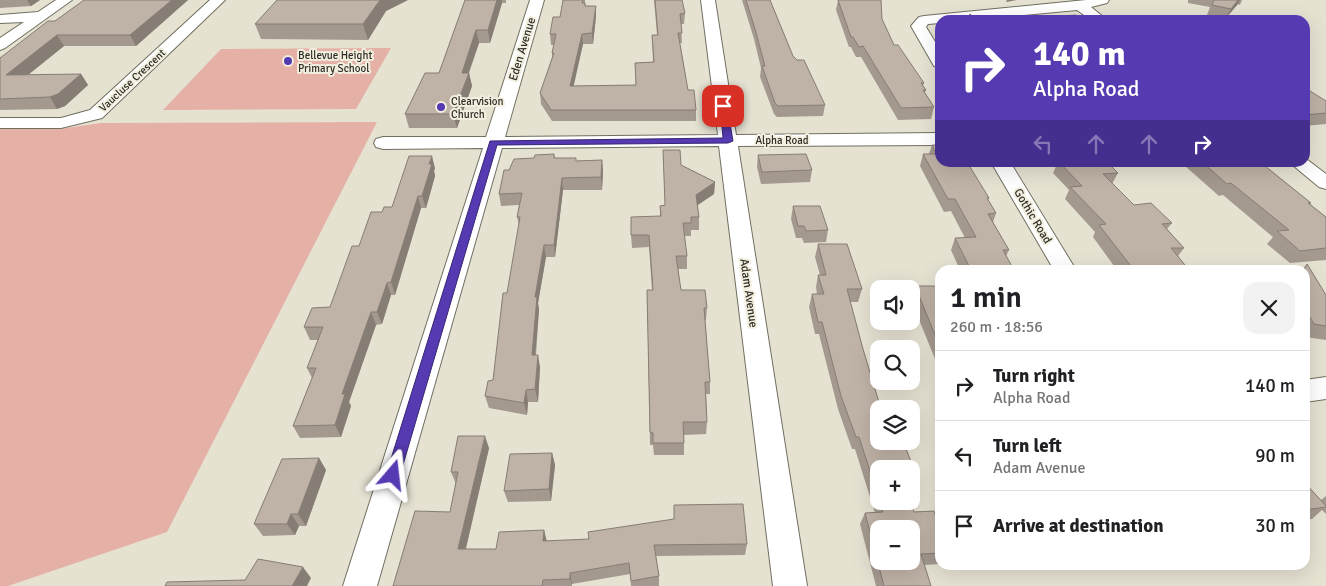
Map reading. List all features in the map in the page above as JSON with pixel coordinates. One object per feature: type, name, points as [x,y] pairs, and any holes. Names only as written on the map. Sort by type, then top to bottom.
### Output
[{"type":"street","points":[[0,45],[65,0]]},
{"type":"street","name":"Vaucluse Crescent","points":[[0,123],[66,123],[83,120],[96,114],[218,0]]},
{"type":"street","name":"Eden Avenue","points":[[360,586],[537,0]]},
{"type":"street","name":"Adam Avenue","points":[[708,0],[790,586]]},
{"type":"street","points":[[980,15],[1080,6],[1102,0]]},
{"type":"street","points":[[1080,6],[1093,15]]},
{"type":"street","points":[[0,19],[41,16]]},
{"type":"street","points":[[935,19],[924,20],[918,26],[935,55]]},
{"type":"street","name":"Alpha Road","points":[[383,144],[935,139]]},
{"type":"street","name":"Gothic Road","points":[[1003,167],[1062,265]]},
{"type":"street","points":[[1305,167],[1326,182]]},
{"type":"street","points":[[1310,390],[1326,388]]},
{"type":"shaded area","points":[[391,48],[356,109],[163,110],[221,49]]},
{"type":"shaded area","points":[[377,122],[167,532],[8,586],[0,586],[0,128],[66,128],[101,123]]},
{"type":"building","points":[[84,0],[172,0],[130,35],[57,35],[6,75],[81,74],[58,94],[50,97],[0,99],[0,58],[48,21],[55,21]]},
{"type":"building","points":[[277,0],[380,0],[363,24],[255,24]]},
{"type":"building","points":[[465,0],[497,0],[488,30],[476,30],[462,73],[469,73],[453,114],[405,114],[425,73],[439,73]]},
{"type":"building","points":[[563,0],[583,0],[582,3],[585,3],[585,6],[596,6],[592,33],[582,34],[570,86],[636,85],[635,63],[654,62],[652,35],[658,35],[655,0],[682,0],[685,13],[680,14],[682,33],[678,33],[688,90],[694,90],[696,110],[551,110],[540,93],[554,53],[552,53],[556,34],[550,34],[553,17],[560,17]]},
{"type":"building","points":[[746,0],[770,0],[793,56],[797,60],[804,60],[825,105],[778,106],[775,103],[762,66],[765,66]]},
{"type":"building","points":[[838,0],[881,0],[882,19],[894,45],[898,45],[924,83],[921,83],[926,90],[923,90],[934,107],[901,108],[863,46],[859,47],[853,37],[851,37]]},
{"type":"building","points":[[1214,0],[1238,0],[1231,9],[1212,5]]},
{"type":"building","points":[[1310,91],[1326,101],[1326,113],[1310,115]]},
{"type":"building","points":[[663,150],[680,150],[681,165],[715,182],[696,195],[699,217],[691,217],[691,223],[683,223],[687,256],[676,256],[681,290],[705,290],[707,308],[704,308],[710,382],[705,382],[707,422],[683,422],[684,443],[653,443],[653,433],[650,432],[647,290],[653,290],[649,235],[631,235],[631,217],[661,216],[660,206],[665,205]]},
{"type":"building","points":[[554,154],[554,158],[576,158],[576,161],[602,160],[601,177],[562,178],[554,245],[544,245],[535,297],[537,297],[532,355],[538,355],[535,389],[526,390],[524,403],[485,396],[488,381],[493,380],[503,293],[507,293],[520,217],[517,217],[522,193],[499,194],[504,170],[509,170],[514,159]]},
{"type":"building","points":[[806,154],[812,170],[762,172],[758,155]]},
{"type":"building","points":[[923,154],[935,154],[935,167],[970,167],[996,213],[988,214],[1009,250],[1003,250],[1011,265],[968,265],[955,238],[976,237],[955,199],[948,199]]},
{"type":"building","points":[[409,156],[432,156],[429,164],[432,164],[422,196],[418,196],[391,282],[387,283],[377,312],[371,312],[342,394],[345,394],[335,425],[293,426],[316,368],[307,368],[323,327],[304,327],[312,308],[330,307],[352,246],[359,246],[371,212],[382,212],[384,207],[392,207]]},
{"type":"building","points":[[1064,167],[1112,167],[1118,173],[1103,174],[1134,205],[1151,203],[1172,223],[1162,224],[1184,248],[1171,248],[1185,265],[1130,265],[1099,225],[1106,224],[1070,187],[1082,186]]},
{"type":"building","points":[[1208,167],[1266,167],[1326,217],[1326,248],[1300,251],[1277,231],[1289,230],[1231,183],[1227,184]]},
{"type":"building","points":[[793,206],[820,206],[828,230],[806,231],[804,226],[798,226]]},
{"type":"building","points":[[818,244],[847,244],[862,289],[847,289],[870,372],[870,390],[875,390],[878,400],[870,400],[870,450],[906,450],[910,460],[870,460],[870,471],[859,437],[856,437],[841,396],[822,322],[818,322],[812,294],[824,294],[818,275],[826,275]]},
{"type":"building","points":[[1310,269],[1326,295],[1326,326],[1314,324],[1310,317]]},
{"type":"building","points":[[920,286],[935,286],[935,335],[920,298]]},
{"type":"building","points":[[458,436],[485,436],[458,549],[496,549],[499,532],[544,530],[543,541],[589,539],[588,532],[674,519],[674,505],[743,504],[747,544],[654,545],[659,576],[631,581],[629,563],[570,573],[570,579],[543,580],[542,586],[393,586],[415,511],[450,512],[458,472],[451,472]]},
{"type":"building","points":[[552,453],[549,489],[504,491],[510,454]]},
{"type":"building","points":[[319,458],[298,514],[291,514],[287,524],[254,524],[282,459]]},
{"type":"building","points":[[1310,488],[1326,506],[1310,509]]},
{"type":"building","points":[[882,510],[934,511],[935,553],[921,554],[931,586],[884,586],[880,570],[920,570],[920,520],[870,520],[870,532],[865,513],[883,512]]},
{"type":"building","points":[[258,559],[303,567],[292,586],[165,586],[167,582],[245,580]]},
{"type":"place","name":"Bellevue Height Primary School","points":[[288,61]]},
{"type":"place","name":"Clearvision Church","points":[[441,107]]},
{"type":"route","points":[[393,475],[494,143],[728,141],[723,106]]}]
